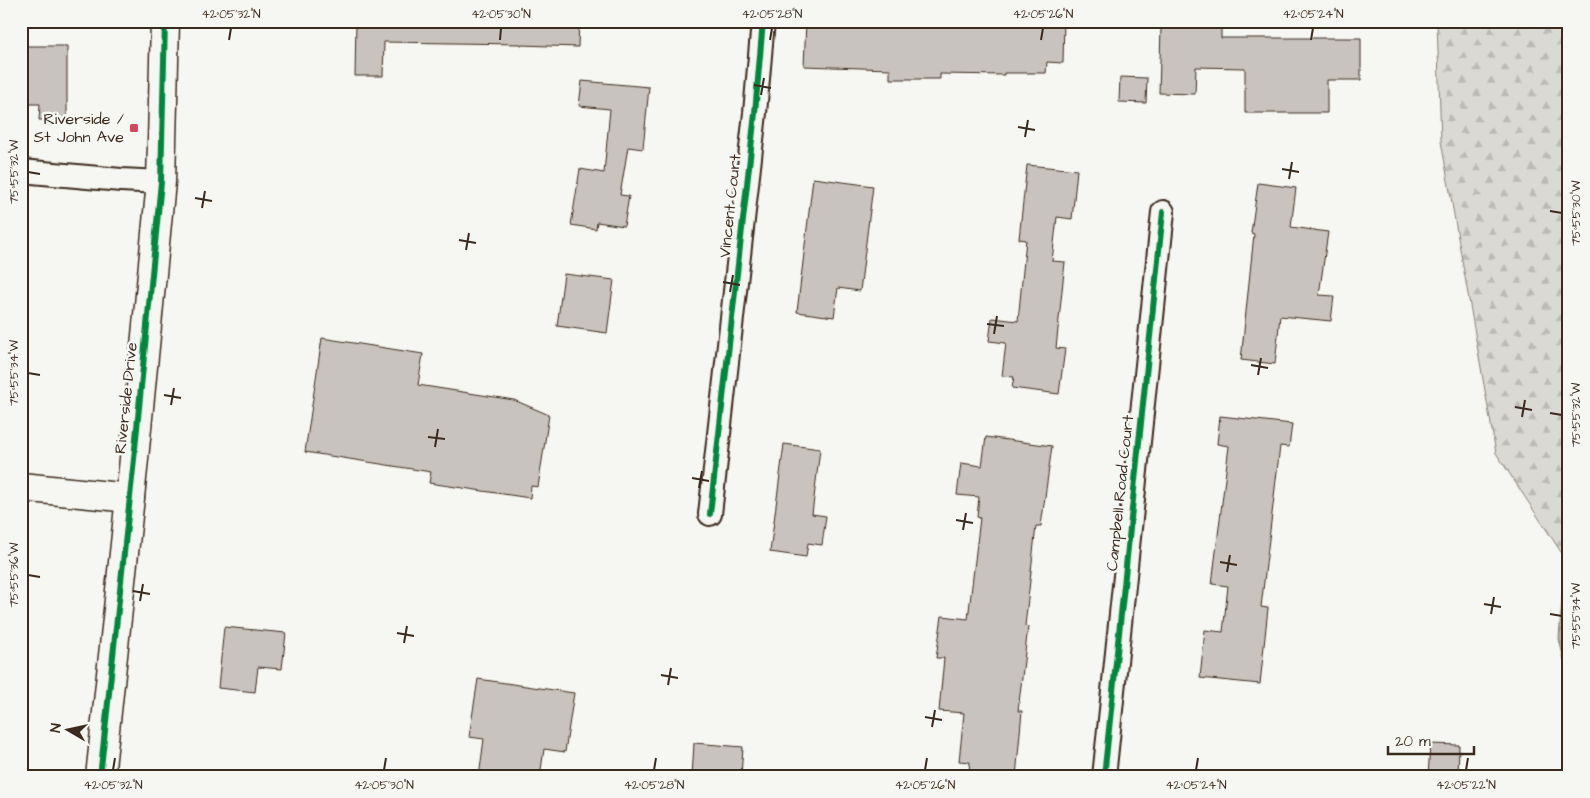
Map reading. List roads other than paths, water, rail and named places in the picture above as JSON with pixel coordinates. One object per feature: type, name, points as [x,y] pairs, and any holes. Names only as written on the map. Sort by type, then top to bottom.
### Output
[{"type":"main road","name":"Riverside Drive","points":[[100,777],[161,182],[165,21]]},
{"type":"main road","points":[[21,487],[130,498]]},
{"type":"street","name":"Vincent Court","points":[[710,514],[755,113],[763,21]]},
{"type":"street","points":[[21,171],[161,182]]},
{"type":"street","name":"Campbell Road Court","points":[[1104,777],[1163,212]]},
{"type":"water","points":[[1569,551],[1569,681],[1559,639],[1565,558]]},
{"type":"place","name":"Riverside / St John Ave","points":[[134,128]]}]
